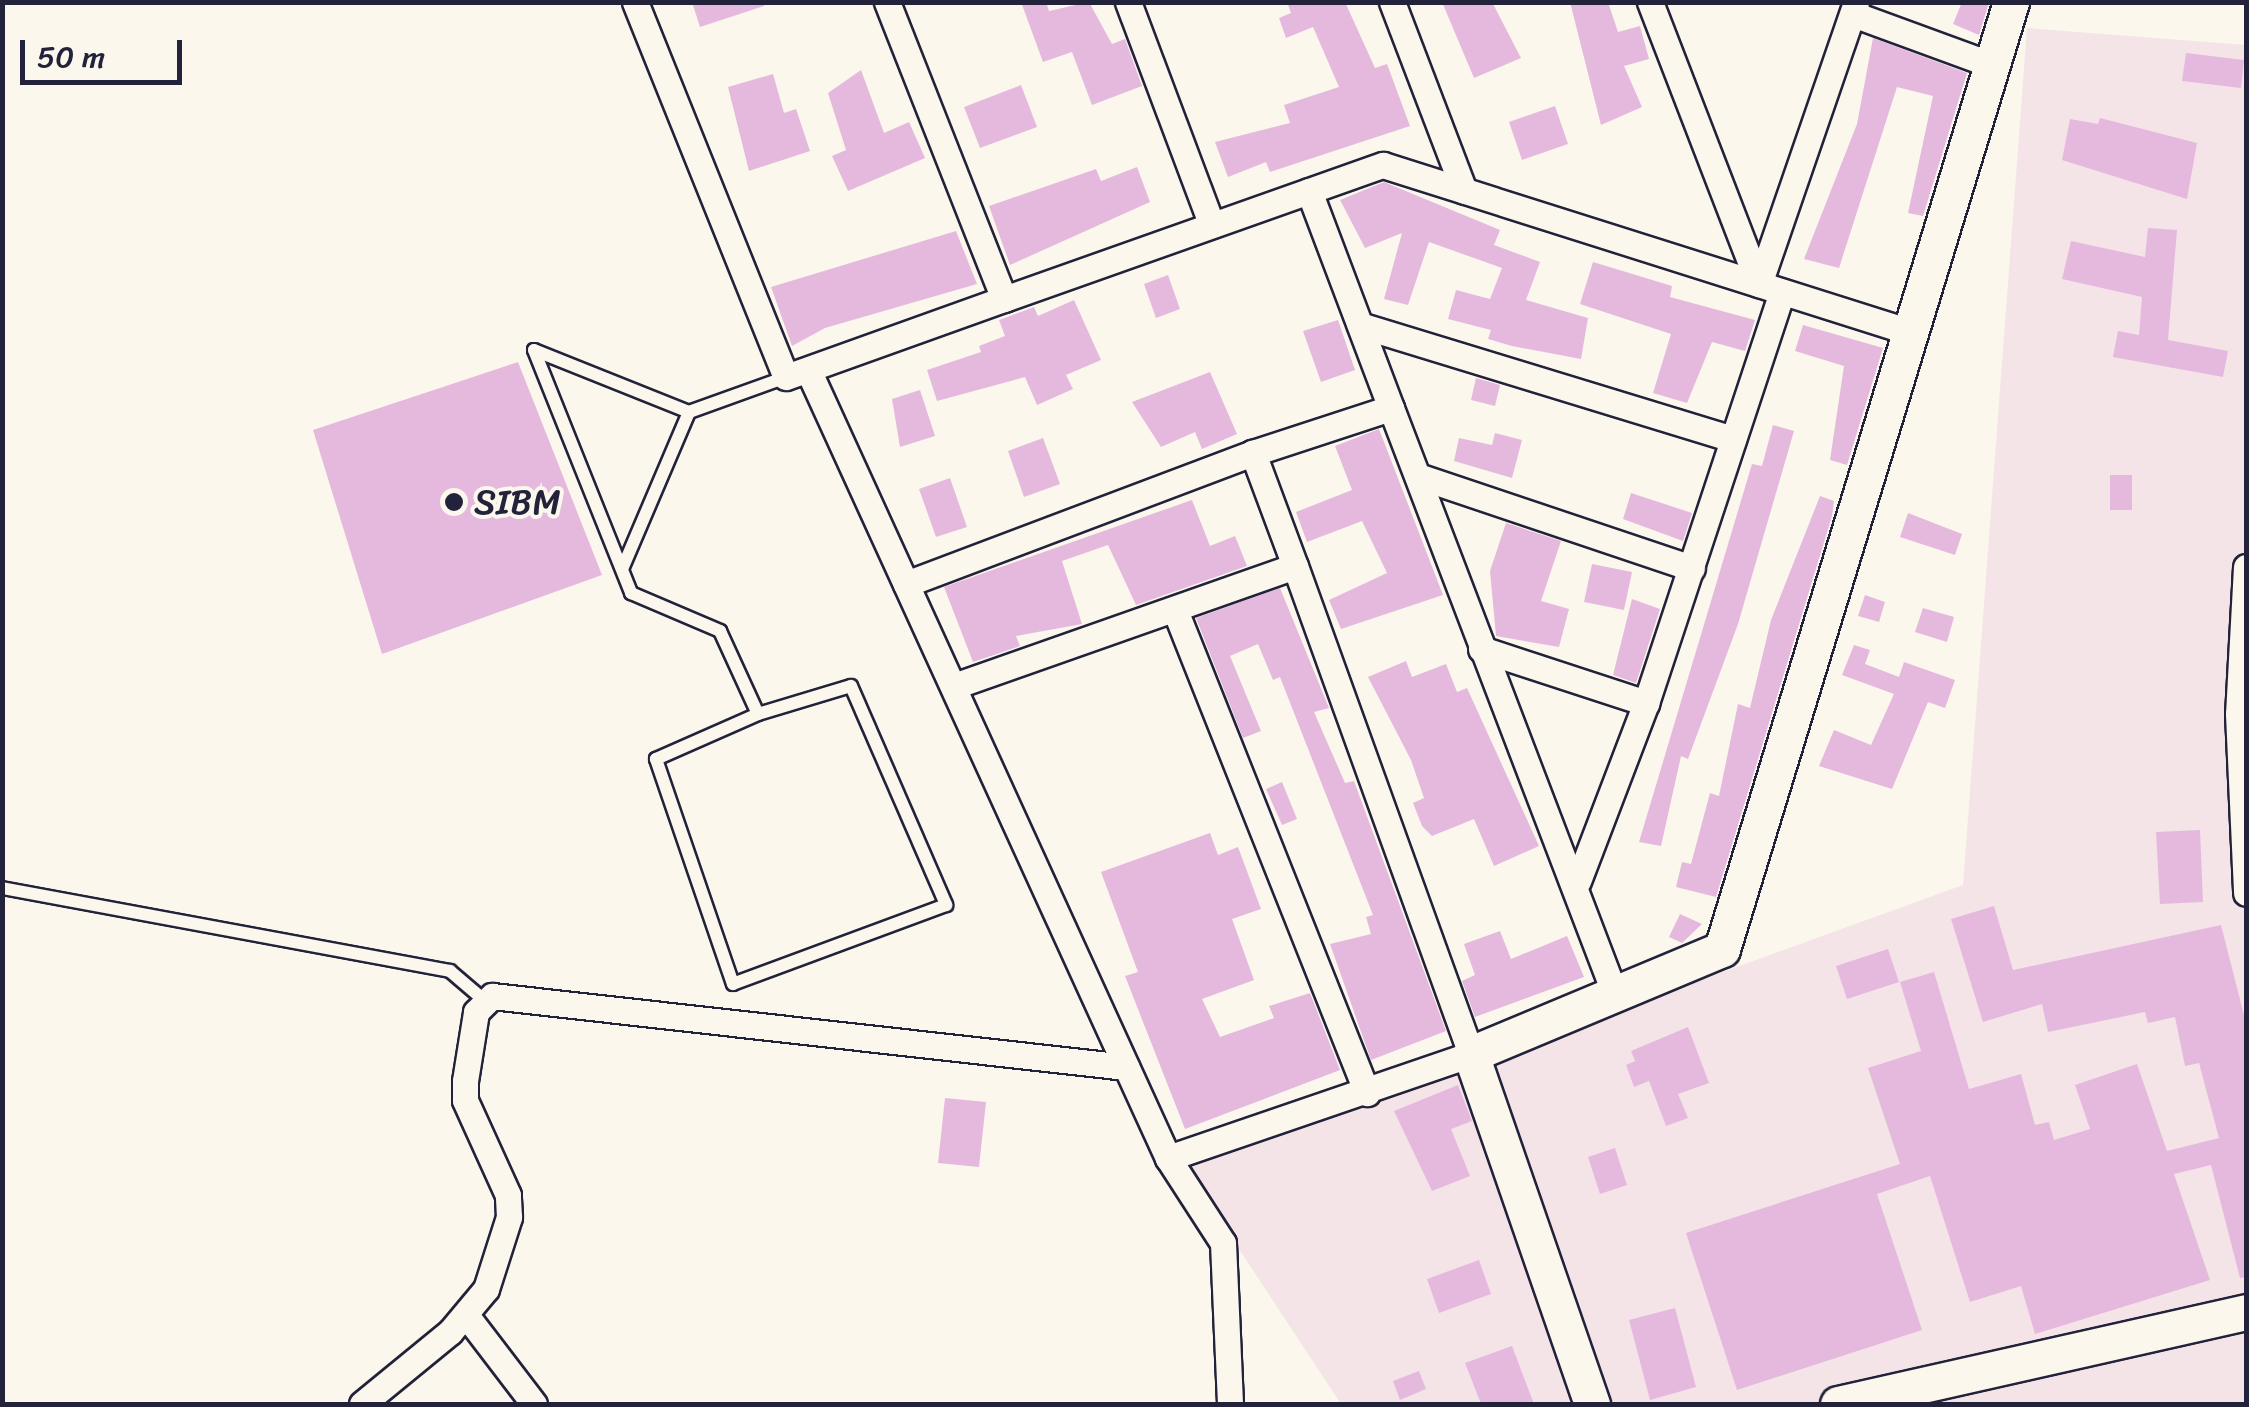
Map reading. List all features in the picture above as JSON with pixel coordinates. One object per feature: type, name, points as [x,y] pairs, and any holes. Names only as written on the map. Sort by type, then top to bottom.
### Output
[{"type":"street","points":[[635,2],[798,375],[957,685],[1168,1158],[1223,1244],[1230,1404]]},
{"type":"street","points":[[887,2],[1004,298]]},
{"type":"street","points":[[1128,2],[1212,225]]},
{"type":"street","points":[[1392,2],[1464,191]]},
{"type":"street","points":[[1650,2],[1771,288]]},
{"type":"street","points":[[1168,1158],[1472,1054],[1722,949],[2011,2]]},
{"type":"street","points":[[1578,882],[1646,703],[1733,439],[1771,288],[1854,8],[1992,65]]},
{"type":"street","points":[[798,375],[1383,165],[1910,332]]},
{"type":"street","points":[[1309,191],[1481,650],[1578,882],[1614,992]]},
{"type":"street","points":[[1360,325],[1733,439]]},
{"type":"street","points":[[906,584],[1253,452],[1392,408]]},
{"type":"street","points":[[1253,452],[1472,1054],[1592,1404]]},
{"type":"street","points":[[1418,476],[1692,568]]},
{"type":"street","points":[[957,685],[1295,566]]},
{"type":"street","points":[[2246,567],[2238,714],[2246,894]]},
{"type":"street","points":[[1175,610],[1367,1093]]},
{"type":"street","points":[[1481,650],[1646,703]]},
{"type":"street","points":[[362,1404],[466,1315],[486,1289],[509,1217],[508,1195],[465,1100],[484,1000],[1126,1067]]},
{"type":"street","points":[[1838,1404],[2246,1312]]},
{"type":"street","points":[[466,1315],[534,1404]]},
{"type":"lane","points":[[758,714],[720,631],[631,594],[534,350],[690,412],[798,375]]},
{"type":"lane","points":[[623,567],[690,412]]},
{"type":"lane","points":[[851,686],[946,904],[733,984],[656,759],[758,714],[851,686]]},
{"type":"lane","points":[[2,888],[450,971],[484,1000]]},
{"type":"shaded area","points":[[2027,28],[2246,45],[2246,1404],[1341,1404],[1185,1167],[1963,885]]},
{"type":"building","points":[[692,2],[764,2],[764,6],[700,27]]},
{"type":"building","points":[[1021,2],[1046,2],[1049,11],[1089,2],[1112,44],[1125,39],[1142,86],[1092,105],[1072,52],[1043,62]]},
{"type":"building","points":[[1287,2],[1345,2],[1375,68],[1387,64],[1410,126],[1270,172],[1266,162],[1228,177],[1215,142],[1290,123],[1284,105],[1339,87],[1313,27],[1286,38],[1279,18],[1291,13]]},
{"type":"building","points":[[1442,2],[1492,2],[1521,58],[1474,78]]},
{"type":"building","points":[[1570,2],[1608,2],[1618,32],[1640,26],[1649,59],[1624,66],[1642,107],[1601,125]]},
{"type":"building","points":[[1962,2],[1989,2],[1979,35],[1953,24]]},
{"type":"building","points":[[1873,38],[1967,73],[1923,216],[1908,213],[1933,96],[1897,87],[1839,268],[1804,259],[1857,124]]},
{"type":"building","points":[[2186,53],[2244,60],[2241,88],[2182,81]]},
{"type":"building","points":[[861,70],[884,133],[909,122],[925,158],[848,191],[832,156],[846,150],[828,93]]},
{"type":"building","points":[[773,74],[784,113],[796,109],[810,151],[749,171],[728,87]]},
{"type":"building","points":[[1021,85],[1037,127],[980,148],[964,107]]},
{"type":"building","points":[[1555,106],[1568,144],[1522,160],[1509,122]]},
{"type":"building","points":[[2100,118],[2197,143],[2187,199],[2062,160],[2070,119],[2098,124]]},
{"type":"building","points":[[1137,167],[1150,202],[1010,265],[989,206],[1096,169],[1101,181]]},
{"type":"building","points":[[1384,182],[1500,230],[1494,245],[1540,262],[1526,300],[1588,318],[1581,359],[1488,339],[1491,330],[1448,319],[1456,290],[1490,299],[1502,268],[1429,242],[1408,305],[1384,299],[1402,233],[1365,248],[1340,200]]},
{"type":"building","points":[[2148,228],[2177,230],[2168,340],[2228,351],[2223,377],[2113,357],[2118,331],[2139,335],[2142,297],[2062,279],[2071,241],[2145,257]]},
{"type":"building","points":[[956,231],[977,284],[825,328],[792,346],[771,287]]},
{"type":"building","points":[[1593,262],[1672,286],[1670,297],[1755,320],[1745,351],[1712,342],[1687,403],[1653,393],[1671,334],[1580,304]]},
{"type":"building","points":[[1168,275],[1180,309],[1156,318],[1144,284]]},
{"type":"building","points":[[1074,300],[1101,360],[1066,375],[1073,389],[1037,405],[1025,377],[937,401],[927,370],[981,352],[979,346],[1005,336],[999,320],[1034,307],[1038,316]]},
{"type":"building","points":[[1338,320],[1355,370],[1321,382],[1303,331]]},
{"type":"building","points":[[1803,325],[1883,348],[1847,465],[1830,460],[1844,366],[1795,351]]},
{"type":"building","name":"SIBM","points":[[518,362],[602,575],[382,654],[313,430]]},
{"type":"building","points":[[1210,372],[1237,434],[1202,449],[1195,432],[1161,447],[1132,402]]},
{"type":"building","points":[[1476,378],[1500,385],[1495,406],[1471,400]]},
{"type":"building","points":[[920,390],[935,436],[900,447],[892,399]]},
{"type":"building","points":[[1773,425],[1794,431],[1738,624],[1688,759],[1681,756],[1661,846],[1639,842],[1752,464],[1762,466]]},
{"type":"building","points":[[1379,429],[1443,595],[1341,629],[1329,600],[1387,573],[1362,521],[1307,542],[1296,512],[1352,490],[1335,446]]},
{"type":"building","points":[[1495,433],[1522,440],[1512,478],[1454,461],[1459,438],[1492,445]]},
{"type":"building","points":[[1043,438],[1060,484],[1024,497],[1008,451]]},
{"type":"building","points":[[2110,475],[2132,475],[2132,510],[2110,510]]},
{"type":"building","points":[[950,478],[967,527],[936,537],[919,489]]},
{"type":"building","points":[[1631,493],[1692,513],[1683,541],[1623,519]]},
{"type":"building","points":[[1820,496],[1834,501],[1832,516],[1716,897],[1676,887],[1682,862],[1691,864],[1710,793],[1719,796],[1738,704],[1750,708],[1771,620]]},
{"type":"building","points":[[1192,500],[1210,546],[1235,536],[1247,566],[1136,605],[1108,545],[1062,561],[1082,624],[1016,636],[1020,646],[973,662],[944,587]]},
{"type":"building","points":[[1908,513],[1962,534],[1955,555],[1900,537]]},
{"type":"building","points":[[1506,523],[1561,541],[1541,601],[1569,609],[1559,647],[1496,636],[1490,571]]},
{"type":"building","points":[[1592,564],[1632,572],[1624,610],[1584,602]]},
{"type":"building","points":[[1280,588],[1329,708],[1314,712],[1345,783],[1354,781],[1446,1031],[1371,1060],[1330,944],[1371,934],[1366,917],[1373,915],[1280,677],[1273,680],[1258,644],[1230,656],[1261,731],[1243,738],[1196,618]]},
{"type":"building","points":[[1865,595],[1885,602],[1879,622],[1858,616]]},
{"type":"building","points":[[1632,599],[1660,609],[1636,683],[1613,675]]},
{"type":"building","points":[[1923,608],[1954,617],[1947,642],[1915,632]]},
{"type":"building","points":[[1854,645],[1870,650],[1865,664],[1899,677],[1904,662],[1955,680],[1945,708],[1928,702],[1892,789],[1819,766],[1834,730],[1871,745],[1894,694],[1842,675]]},
{"type":"building","points":[[1406,661],[1412,677],[1446,664],[1457,692],[1467,688],[1539,846],[1494,866],[1474,819],[1432,836],[1422,826],[1413,803],[1424,798],[1411,760],[1368,677]]},
{"type":"building","points":[[1282,782],[1297,819],[1282,825],[1266,789]]},
{"type":"building","points":[[2200,830],[2203,902],[2160,904],[2156,832]]},
{"type":"building","points":[[1210,833],[1218,855],[1238,847],[1261,909],[1232,919],[1254,980],[1202,999],[1220,1037],[1274,1018],[1269,1006],[1310,993],[1340,1070],[1185,1129],[1125,976],[1138,972],[1101,872]]},
{"type":"building","points":[[1994,906],[2013,970],[2221,925],[2246,1023],[2246,1277],[2240,1278],[2211,1165],[2174,1174],[2210,1280],[2035,1334],[2021,1286],[1970,1302],[1930,1176],[1877,1194],[1922,1330],[1737,1390],[1686,1233],[1900,1164],[1868,1068],[1921,1051],[1900,982],[1934,972],[1969,1089],[2021,1074],[2035,1125],[2049,1122],[2054,1140],[2090,1129],[2075,1085],[2137,1064],[2167,1151],[2219,1138],[2199,1063],[2185,1066],[2175,1017],[2148,1023],[2145,1012],[2048,1032],[2042,1004],[1983,1022],[1951,919]]},
{"type":"building","points":[[1680,914],[1702,924],[1682,943],[1669,937]]},
{"type":"building","points":[[1500,931],[1511,959],[1567,936],[1584,977],[1475,1017],[1462,981],[1475,975],[1464,944]]},
{"type":"building","points":[[1888,949],[1899,982],[1847,999],[1836,966]]},
{"type":"building","points":[[1688,1027],[1709,1083],[1678,1094],[1688,1118],[1666,1126],[1649,1081],[1634,1087],[1626,1065],[1635,1061],[1631,1051]]},
{"type":"building","points":[[1458,1085],[1472,1121],[1451,1129],[1470,1176],[1432,1191],[1394,1111]]},
{"type":"building","points":[[945,1098],[986,1102],[979,1167],[938,1163]]},
{"type":"building","points":[[1615,1148],[1627,1185],[1600,1194],[1588,1157]]},
{"type":"building","points":[[1479,1260],[1491,1294],[1439,1313],[1427,1279]]},
{"type":"building","points":[[1675,1308],[1696,1387],[1650,1400],[1629,1320]]},
{"type":"building","points":[[1512,1346],[1534,1404],[1481,1404],[1465,1363]]},
{"type":"building","points":[[1419,1371],[1426,1389],[1400,1400],[1393,1381]]},
{"type":"place","name":"SIBM","points":[[454,502]]}]
